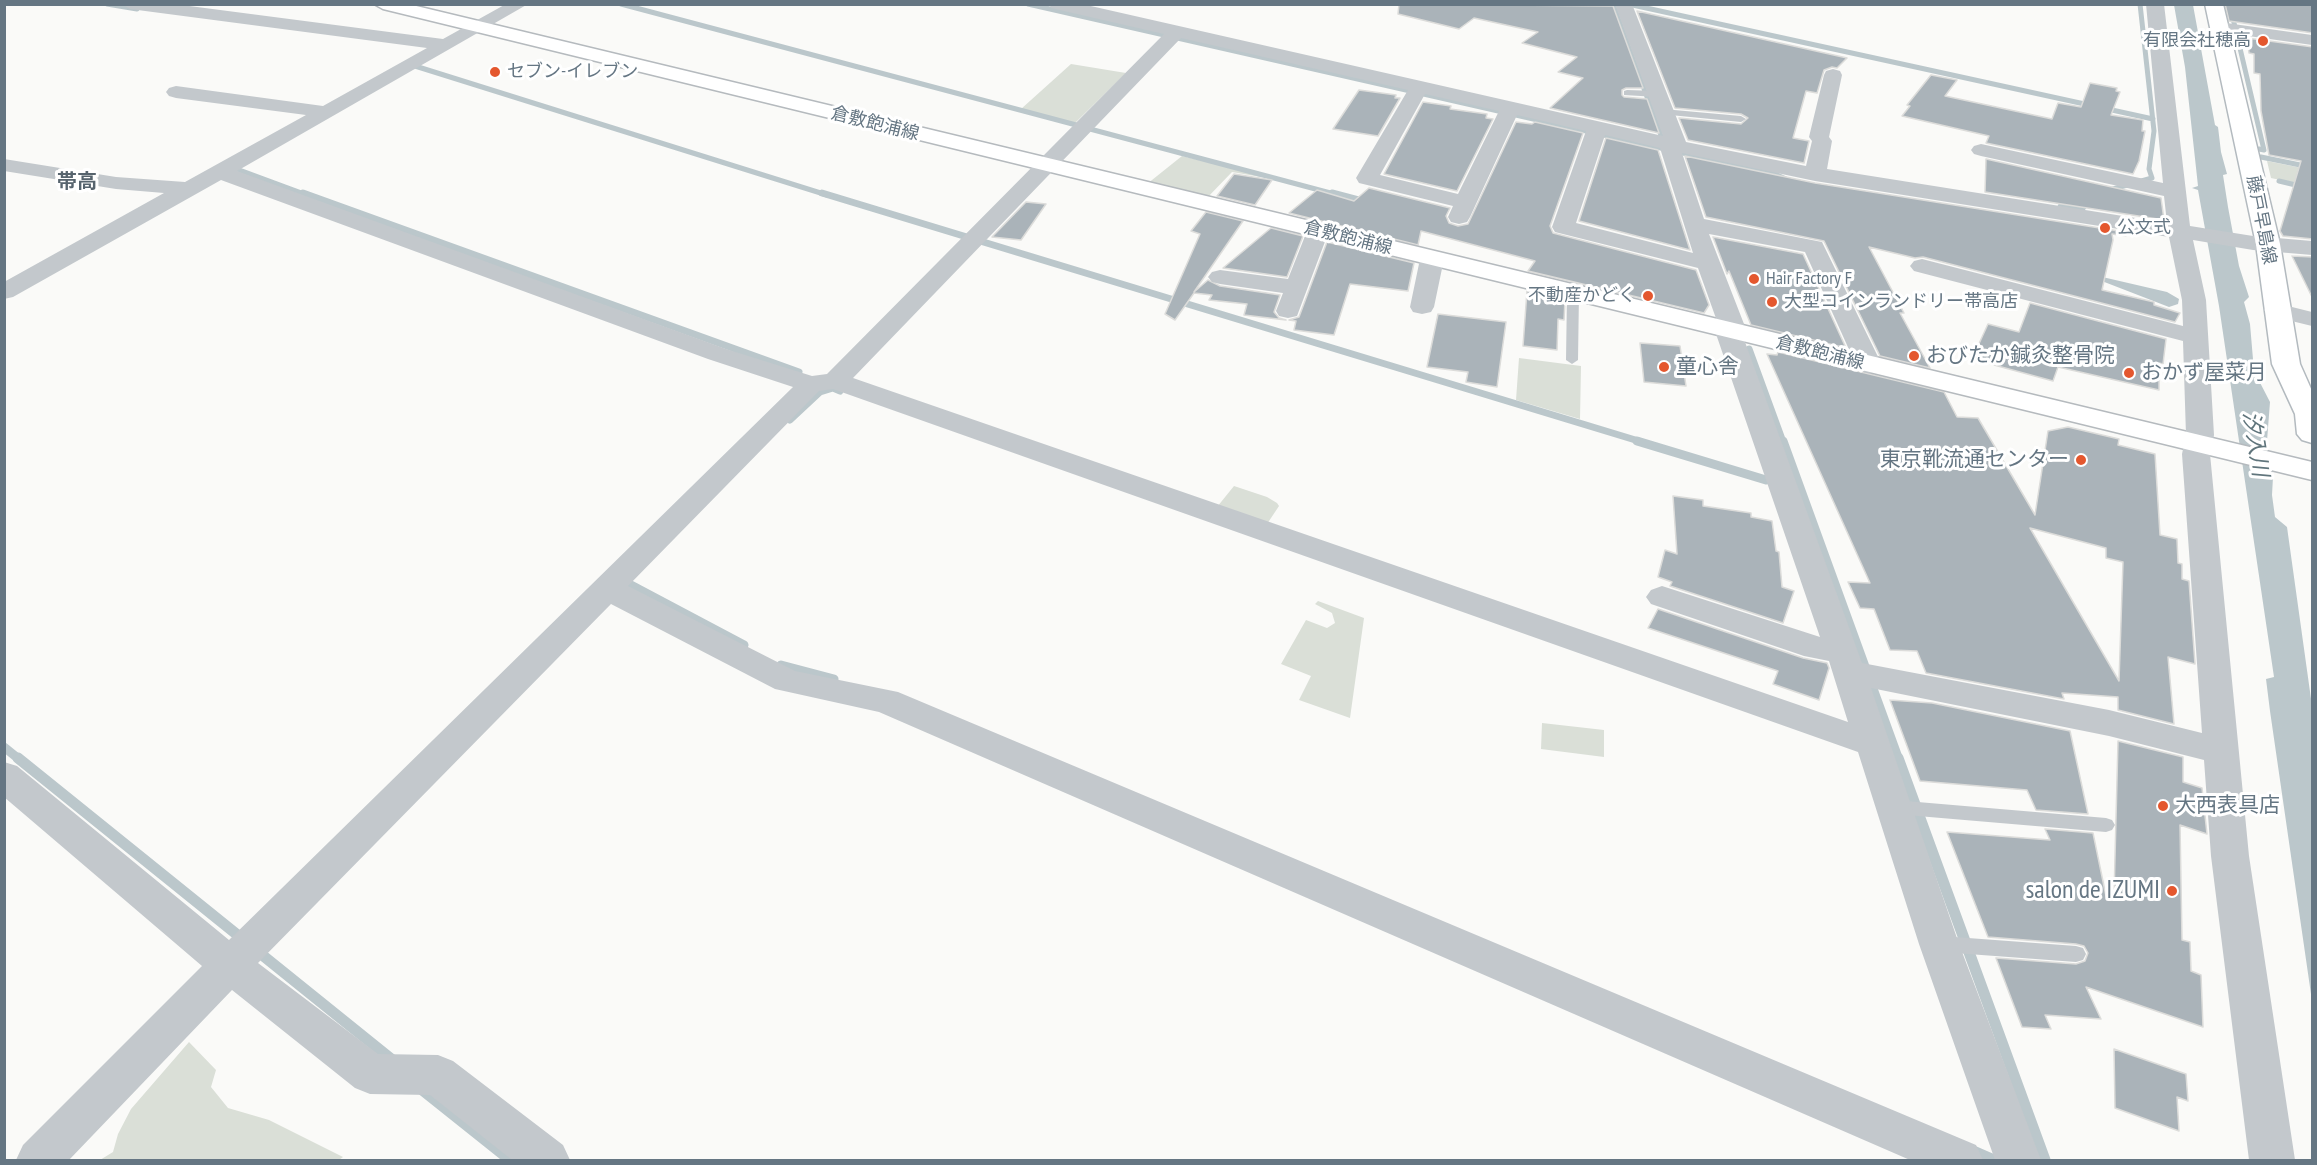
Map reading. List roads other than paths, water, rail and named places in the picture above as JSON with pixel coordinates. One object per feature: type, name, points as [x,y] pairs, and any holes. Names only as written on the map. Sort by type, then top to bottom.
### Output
[{"type":"main road","name":"倉敷飽浦線","points":[[383,4],[2305,470]]},
{"type":"main road","name":"藤戸早島線","points":[[2226,23],[2260,244],[2286,364],[2308,414],[2313,434]]},
{"type":"street","points":[[130,4],[439,45]]},
{"type":"street","points":[[4,292],[182,188],[220,172],[439,45],[480,27],[520,4]]},
{"type":"street","points":[[1057,4],[1101,9],[1173,35],[1672,149],[2260,244],[2313,248]]},
{"type":"street","points":[[2155,4],[2175,192],[2184,231],[2194,300],[2200,435],[2203,446],[2196,454],[2230,856],[2271,1161]]},
{"type":"street","points":[[1616,6],[1672,149],[1694,224],[1731,324],[1728,331],[1858,669],[1873,744],[1900,808],[2016,1156]]},
{"type":"street","points":[[2226,23],[2313,40]]},
{"type":"street","points":[[39,1161],[245,951],[614,592],[823,383],[974,241],[1173,35]]},
{"type":"street","points":[[1816,172],[1822,141],[1819,137],[1833,75]]},
{"type":"street","points":[[1417,91],[1367,178],[1462,210],[1508,113]]},
{"type":"street","points":[[176,92],[327,112]]},
{"type":"street","points":[[1595,132],[1563,227],[1710,264]]},
{"type":"street","points":[[1981,150],[2175,192]]},
{"type":"street","points":[[4,165],[116,183],[182,188]]},
{"type":"street","points":[[220,172],[717,354],[823,383],[1873,744]]},
{"type":"street","points":[[1694,224],[1814,247],[1869,365]]},
{"type":"street","points":[[1288,311],[1318,231]]},
{"type":"street","points":[[1422,308],[1432,259]]},
{"type":"street","points":[[1922,266],[2196,337]]},
{"type":"street","points":[[1220,277],[1297,288]]},
{"type":"street","points":[[2276,310],[2313,319]]},
{"type":"street","points":[[614,592],[787,681],[886,701],[1960,1161]]},
{"type":"street","points":[[1662,597],[1816,648],[1858,669],[2109,723],[2222,751]]},
{"type":"street","points":[[4,776],[245,951],[370,1074],[438,1075],[547,1161]]},
{"type":"lane","points":[[1627,93],[1741,119]]},
{"type":"lane","points":[[1572,360],[1573,293]]},
{"type":"lane","points":[[1900,808],[2106,825]]},
{"type":"lane","points":[[1947,945],[2076,954]]},
{"type":"water","name":"汐入川","points":[[2174,5],[2193,5],[2215,125],[2218,127],[2227,174],[2223,175],[2239,266],[2249,297],[2244,302],[2250,324],[2254,371],[2270,402],[2267,441],[2273,477],[2272,495],[2275,517],[2287,527],[2312,706],[2312,1001],[2266,679],[2274,677],[2219,306],[2198,190],[2192,188],[2198,186],[2185,67]]},
{"type":"water","points":[[2098,276],[2167,292],[2179,299],[2178,304],[2169,307],[2094,278]]},
{"type":"waterway","points":[[107,4],[137,9]]},
{"type":"waterway","points":[[621,4],[1080,126]]},
{"type":"waterway","points":[[1028,4],[1775,174],[1788,180]]},
{"type":"waterway","points":[[1613,4],[1662,138]]},
{"type":"waterway","points":[[1628,4],[2153,119]]},
{"type":"waterway","points":[[2140,4],[2153,119]]},
{"type":"waterway","points":[[2231,10],[2264,150],[2259,149]]},
{"type":"waterway","points":[[415,66],[827,195]]},
{"type":"waterway","points":[[2106,191],[2152,178],[2149,169],[2154,131],[2153,119]]},
{"type":"waterway","points":[[1090,129],[1338,195]]},
{"type":"waterway","points":[[2261,157],[2310,167]]},
{"type":"waterway","points":[[234,168],[307,195]]},
{"type":"waterway","points":[[2279,181],[2304,187]]},
{"type":"waterway","points":[[303,193],[799,372]]},
{"type":"waterway","points":[[822,193],[1642,442]]},
{"type":"waterway","points":[[1332,193],[1366,202]]},
{"type":"waterway","points":[[2061,207],[2082,208],[2089,200]]},
{"type":"waterway","points":[[1749,349],[1783,442]]},
{"type":"waterway","points":[[790,420],[820,392],[833,388],[840,391]]},
{"type":"waterway","points":[[1637,441],[1766,480]]},
{"type":"waterway","points":[[1783,441],[1899,760]]},
{"type":"waterway","points":[[627,583],[744,645]]},
{"type":"waterway","points":[[781,665],[834,679]]},
{"type":"waterway","points":[[4,747],[20,760]]},
{"type":"waterway","points":[[18,758],[245,941]]},
{"type":"waterway","points":[[1898,758],[2045,1160]]},
{"type":"waterway","points":[[256,950],[395,1062]]},
{"type":"waterway","points":[[421,1089],[510,1160]]},
{"type":"waterway","points":[[1971,1150],[1994,1160],[2005,1160]]},
{"type":"place","name":"有限会社穂高","points":[[2263,41]]},
{"type":"place","name":"セブン-イレブン","points":[[495,72]]},
{"type":"place","name":"公文式","points":[[2105,228]]},
{"type":"place","name":"Hair Factory F","points":[[1754,279]]},
{"type":"place","name":"不動産かどく","points":[[1648,296]]},
{"type":"place","name":"大型コインランドリー帯高店","points":[[1772,302]]},
{"type":"place","name":"おびたか鍼灸整骨院","points":[[1914,356]]},
{"type":"place","name":"童心舎","points":[[1664,367]]},
{"type":"place","name":"おかず屋菜月","points":[[2129,373]]},
{"type":"place","name":"東京靴流通センター","points":[[2081,460]]},
{"type":"place","name":"大西表具店","points":[[2163,806]]},
{"type":"place","name":"salon de IZUMI","points":[[2172,891]]},
{"type":"district","name":"帯高","points":[[77,182]]}]
